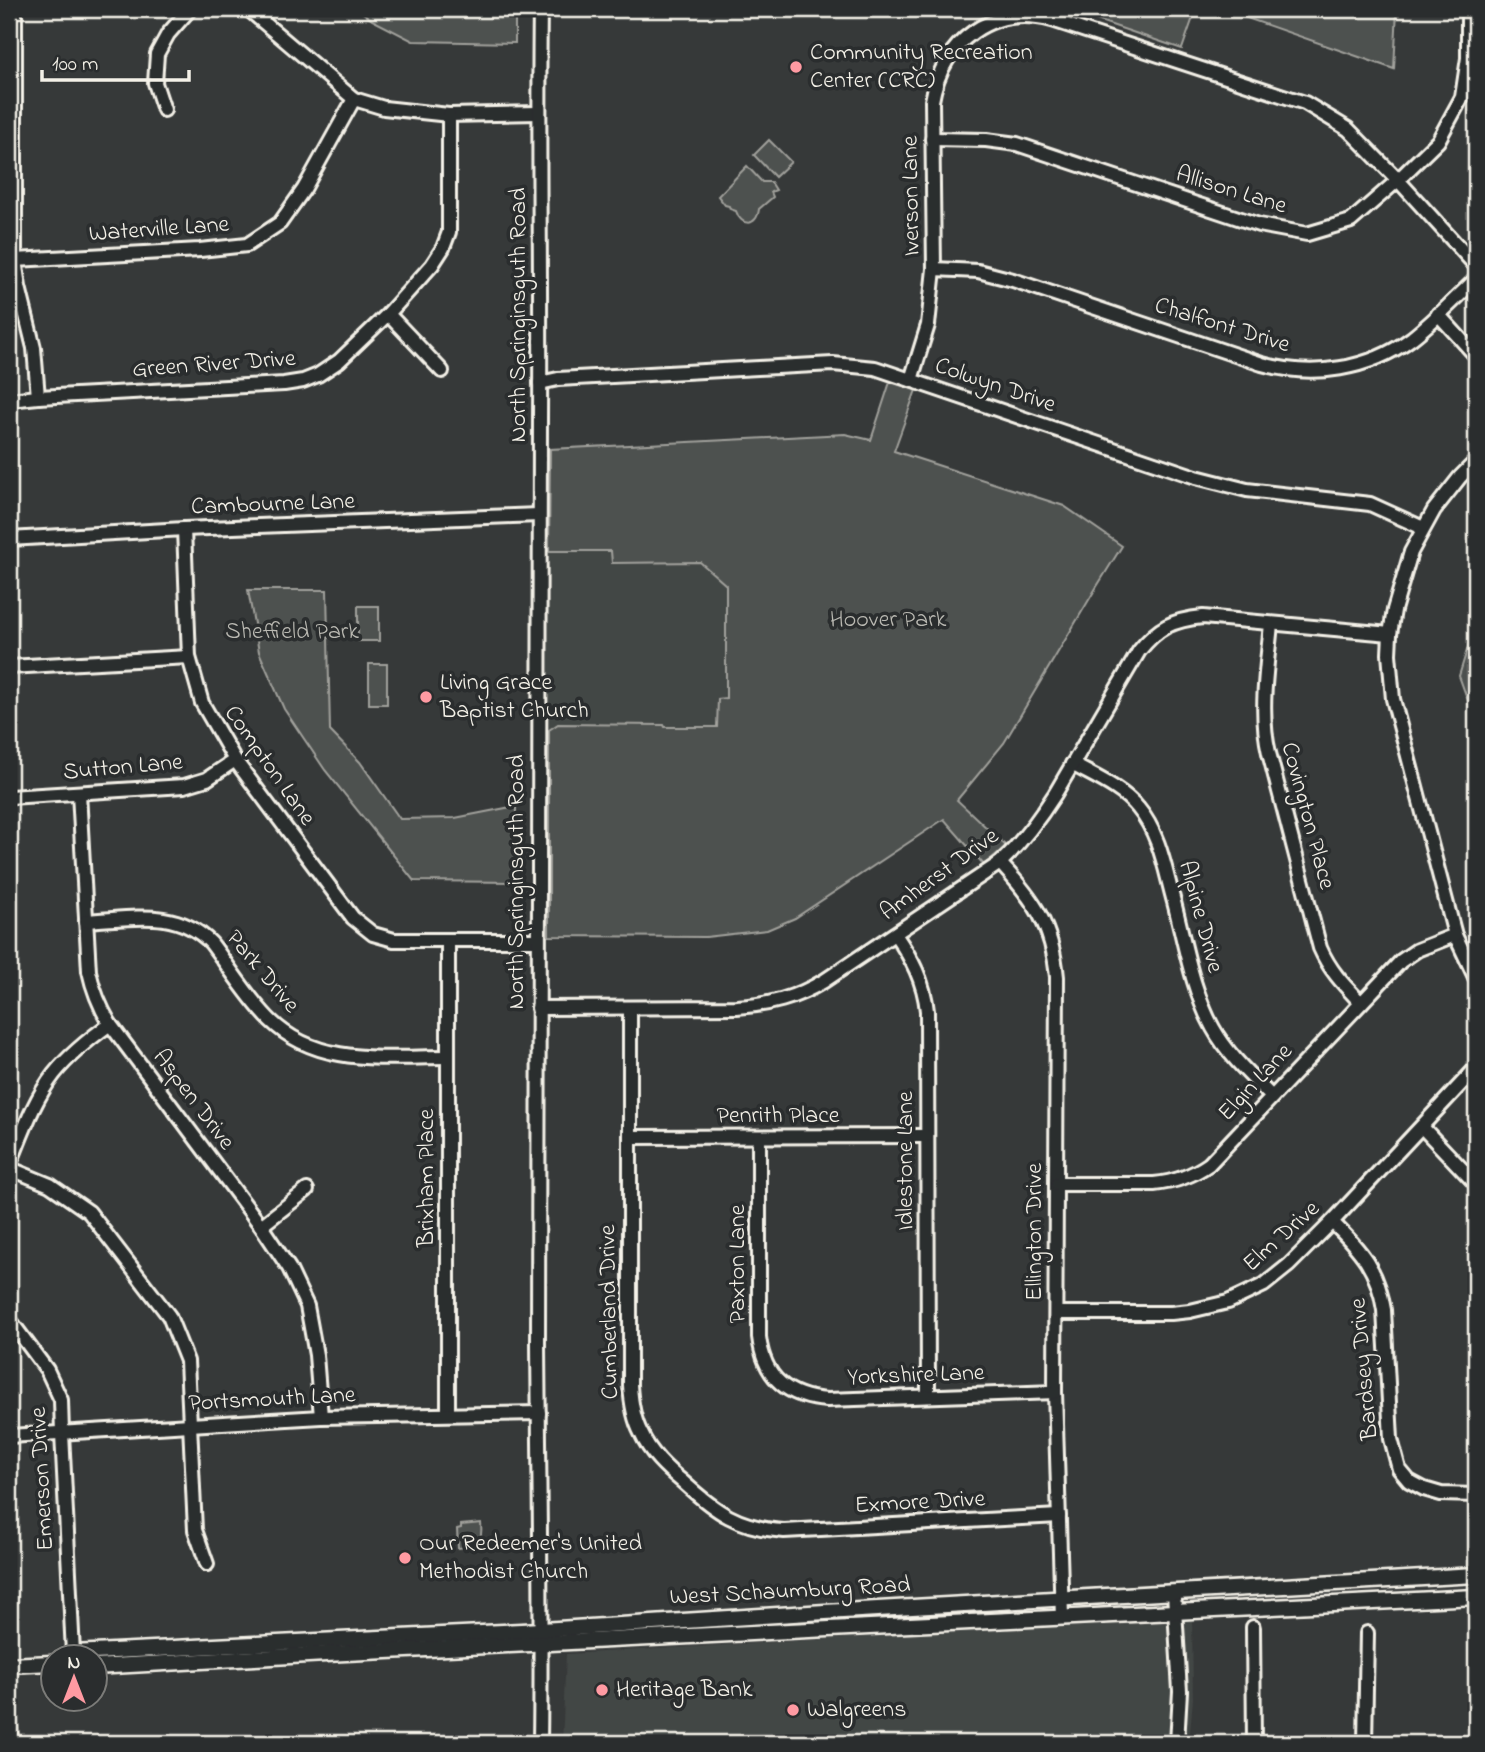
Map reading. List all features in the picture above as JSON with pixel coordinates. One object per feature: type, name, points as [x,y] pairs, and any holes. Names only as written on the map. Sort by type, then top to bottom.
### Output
[{"type":"main road","name":"West Schaumburg Road","points":[[108,1666],[312,1655],[825,1612],[1476,1575]]},
{"type":"main road","name":"West Schaumburg Road","points":[[108,1654],[1062,1618],[1476,1597]]},
{"type":"main road","points":[[9,1665],[38,1664]]},
{"type":"street","points":[[15,9],[15,260],[34,348],[38,397]]},
{"type":"street","points":[[164,110],[155,83],[157,54],[168,34],[190,9]]},
{"type":"street","points":[[248,9],[354,99],[384,108],[449,115],[539,113]]},
{"type":"street","name":"North Springinsguth Road","points":[[540,9],[540,1743]]},
{"type":"street","name":"Allison Lane","points":[[932,139],[986,140],[1017,144],[1259,225],[1307,234],[1351,221],[1438,141],[1462,97],[1468,58],[1468,9]]},
{"type":"street","name":"Iverson Lane","points":[[911,380],[928,325],[934,269],[932,101],[937,80],[943,66],[960,42],[992,22],[1019,16],[1044,18],[1305,103],[1348,129],[1476,266]]},
{"type":"street","name":"Waterville Lane","points":[[15,260],[200,250],[247,244],[280,223],[304,190],[354,99]]},
{"type":"street","name":"Green River Drive","points":[[9,400],[284,384],[303,381],[328,370],[388,314],[432,265],[443,248],[449,232],[449,115]]},
{"type":"street","name":"Chalfont Drive","points":[[934,269],[978,271],[1013,280],[1262,363],[1294,370],[1331,370],[1371,361],[1394,350],[1476,279]]},
{"type":"street","points":[[388,314],[442,371]]},
{"type":"street","points":[[1438,314],[1476,356]]},
{"type":"street","name":"Colwyn Drive","points":[[540,383],[558,379],[833,364],[875,368],[1196,477],[1247,490],[1370,504],[1423,527]]},
{"type":"street","points":[[1476,461],[1434,510],[1411,552],[1394,610],[1389,654],[1393,699],[1454,935],[1476,979]]},
{"type":"street","name":"Cambourne Lane","points":[[9,539],[539,515]]},
{"type":"street","name":"Compton Lane","points":[[184,529],[189,657],[202,703],[235,760],[360,925],[373,934],[394,940],[448,941]]},
{"type":"street","name":"Amherst Drive","points":[[538,1008],[737,1007],[775,1003],[807,991],[1000,863],[1017,847],[1040,817],[1139,651],[1162,627],[1203,617],[1390,634]]},
{"type":"street","name":"Covington Place","points":[[1271,624],[1264,706],[1267,745],[1320,948],[1335,976],[1361,1003]]},
{"type":"street","points":[[9,667],[189,657]]},
{"type":"street","name":"Sutton Lane","points":[[9,797],[184,786],[207,779],[235,760]]},
{"type":"street","name":"Alpine Drive","points":[[1072,764],[1129,798],[1149,823],[1160,849],[1203,1006],[1228,1050],[1272,1097]]},
{"type":"street","name":"Aspen Drive","points":[[79,793],[89,971],[100,1007],[289,1268],[307,1306],[316,1355],[321,1418]]},
{"type":"street","name":"Ellington Drive","points":[[1000,863],[1035,904],[1051,938],[1058,977],[1055,1392],[1062,1618]]},
{"type":"street","name":"Park Drive","points":[[86,921],[159,918],[188,925],[211,943],[268,1018],[289,1036],[310,1046],[351,1057],[447,1057]]},
{"type":"street","name":"Idlestone Lane","points":[[895,934],[915,965],[928,1011],[928,1396]]},
{"type":"street","name":"Elgin Lane","points":[[1057,1184],[1170,1183],[1209,1164],[1401,961],[1417,950],[1454,935]]},
{"type":"street","points":[[448,941],[538,940]]},
{"type":"street","name":"Brixham Place","points":[[448,941],[448,1414]]},
{"type":"street","name":"Cumberland Drive","points":[[630,1008],[630,1385],[636,1423],[650,1449],[662,1464],[710,1506],[744,1524],[763,1530],[784,1531]]},
{"type":"street","points":[[110,1024],[84,1042],[53,1075],[31,1115],[9,1167],[50,1185],[89,1212],[170,1316],[187,1361],[195,1530],[207,1564]]},
{"type":"street","name":"Elm Drive","points":[[1056,1313],[1171,1313],[1209,1308],[1247,1294],[1276,1277],[1332,1222],[1476,1068]]},
{"type":"street","points":[[1422,1127],[1476,1184]]},
{"type":"street","name":"Penrith Place","points":[[630,1137],[927,1136]]},
{"type":"street","name":"Paxton Lane","points":[[759,1137],[759,1337],[765,1362],[782,1385]]},
{"type":"street","points":[[261,1226],[307,1190]]},
{"type":"street","name":"Bardsey Drive","points":[[1332,1222],[1363,1255],[1374,1272],[1381,1291],[1391,1439],[1399,1469],[1409,1481],[1424,1489],[1441,1494],[1476,1495]]},
{"type":"street","name":"Emerson Drive","points":[[9,1319],[47,1370],[61,1400],[70,1644]]},
{"type":"street","name":"Yorkshire Lane","points":[[782,1385],[810,1399],[827,1400],[1055,1392]]},
{"type":"street","name":"Portsmouth Lane","points":[[9,1436],[321,1418],[538,1413]]},
{"type":"street","name":"Exmore Drive","points":[[784,1531],[1059,1516]]},
{"type":"street","points":[[1174,1593],[1180,1691],[1177,1743]]},
{"type":"street","points":[[1253,1627],[1254,1743]]},
{"type":"street","points":[[1365,1743],[1367,1633]]},
{"type":"street","points":[[9,1712],[11,1743]]},
{"type":"shaded area","points":[[549,551],[612,551],[612,563],[700,562],[726,585],[726,699],[718,699],[718,727],[558,724],[549,730]]},
{"type":"shaded area","points":[[1192,1618],[1193,1699],[1189,1743],[562,1743],[566,1654]]},
{"type":"green space","points":[[358,9],[515,9],[515,43],[413,41],[372,20]]},
{"type":"green space","points":[[1088,9],[1196,9],[1182,49],[1088,17]]},
{"type":"green space","points":[[1221,9],[1397,9],[1394,69]]},
{"type":"green space","points":[[769,140],[791,162],[775,177],[754,155]]},
{"type":"green space","points":[[747,166],[762,182],[771,182],[776,190],[771,192],[773,197],[759,209],[758,215],[749,223],[741,220],[736,211],[725,205],[718,196]]},
{"type":"green space","name":"Hoover Park","points":[[890,382],[916,390],[894,451],[1064,506],[1122,546],[1004,743],[957,800],[1006,846],[984,865],[944,819],[795,918],[767,930],[706,937],[549,936],[549,730],[558,724],[717,727],[718,699],[726,698],[726,585],[700,562],[612,563],[611,551],[549,551],[550,449],[845,434],[871,440]]},
{"type":"green space","name":"Sheffield Park","points":[[248,590],[327,590],[330,731],[360,762],[400,819],[455,818],[516,806],[516,882],[414,881],[325,770],[284,709],[259,652]]},
{"type":"green space","points":[[358,606],[379,606],[379,641],[358,641]]},
{"type":"green space","points":[[1476,621],[1476,723],[1459,676]]},
{"type":"green space","points":[[369,664],[387,664],[387,704],[369,704]]},
{"type":"green space","points":[[481,1523],[478,1543],[458,1548],[457,1529],[461,1528],[461,1525]]},
{"type":"place","name":"Community Recreation Center (CRC)","points":[[796,67]]},
{"type":"place","name":"Living Grace Baptist Church","points":[[426,697]]},
{"type":"place","name":"Our Redeemer's United Methodist Church","points":[[405,1558]]},
{"type":"place","name":"Heritage Bank","points":[[602,1690]]},
{"type":"place","name":"Walgreens","points":[[793,1710]]}]
